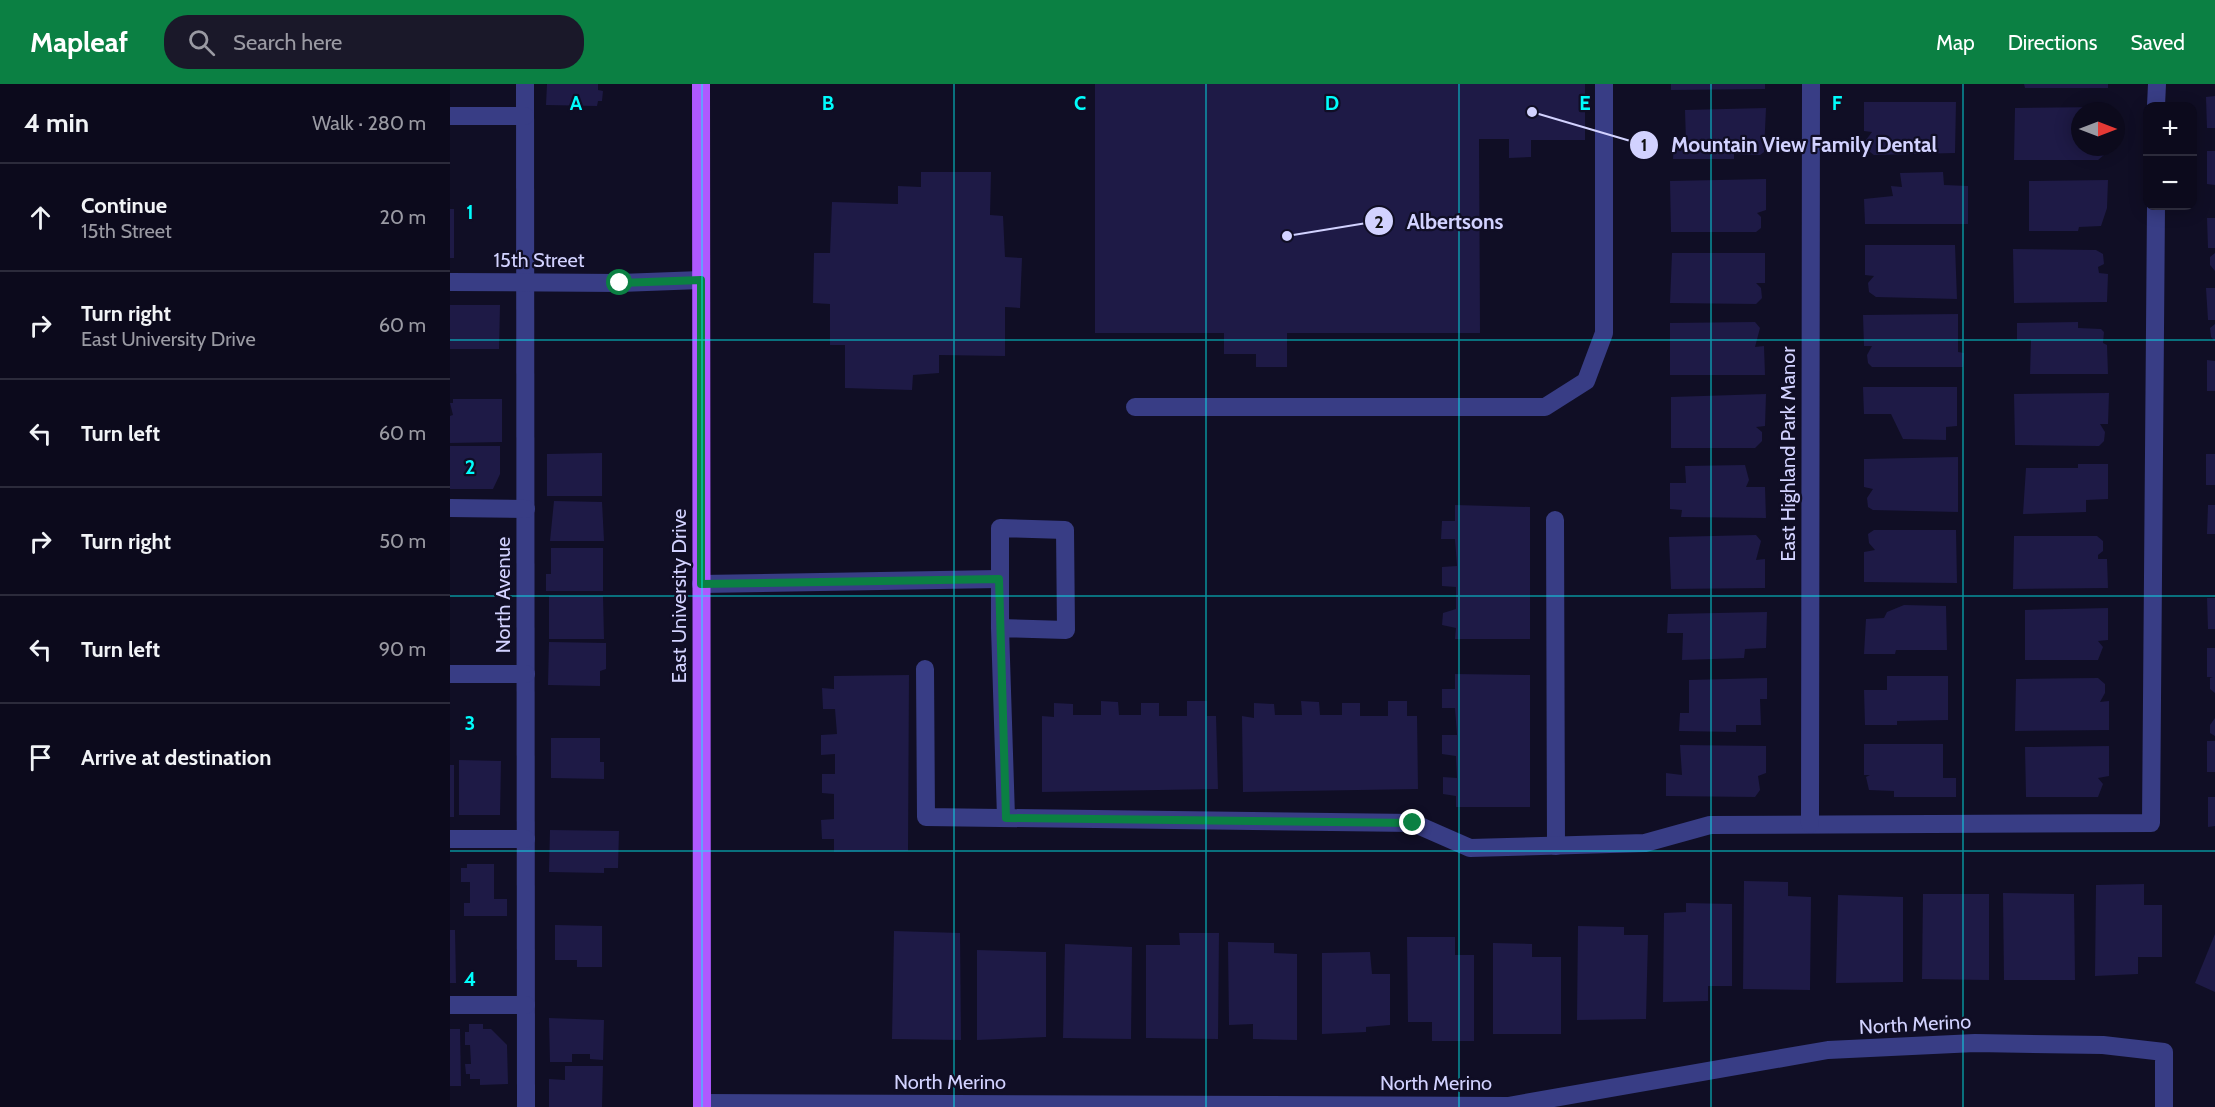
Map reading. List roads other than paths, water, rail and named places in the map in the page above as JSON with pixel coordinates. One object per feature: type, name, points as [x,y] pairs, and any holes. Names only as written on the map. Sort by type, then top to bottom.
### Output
[{"type":"main road","name":"East University Drive","points":[[701,84],[702,1105]]},
{"type":"street","name":"North Avenue","points":[[525,84],[526,1107]]},
{"type":"street","points":[[1135,407],[1545,407],[1586,381],[1604,333],[1604,84]]},
{"type":"street","name":"East Highland Park Manor","points":[[1810,824],[1811,84]]},
{"type":"street","points":[[2156,102],[2157,84]]},
{"type":"street","points":[[450,116],[525,116]]},
{"type":"street","points":[[925,669],[926,817],[1413,823],[1470,848],[1646,843],[1710,825],[2151,823],[2156,210]]},
{"type":"street","name":"15th Street","points":[[450,282],[701,280]]},
{"type":"street","points":[[450,508],[526,509]]},
{"type":"street","points":[[1555,520],[1556,846]]},
{"type":"street","points":[[1000,628],[1066,630],[1065,530],[1000,528],[1000,628],[1006,818]]},
{"type":"street","points":[[701,584],[999,579]]},
{"type":"street","points":[[450,674],[526,674]]},
{"type":"street","points":[[450,839],[526,839]]},
{"type":"street","points":[[450,1005],[526,1005]]},
{"type":"street","name":"North Merino","points":[[702,1105],[1508,1106],[1828,1050],[1975,1043],[2103,1046],[2164,1052],[2164,1107]]},
{"type":"place","name":"Mountain View Family Dental","points":[[1532,112]]},
{"type":"place","name":"Albertsons","points":[[1287,236]]}]
